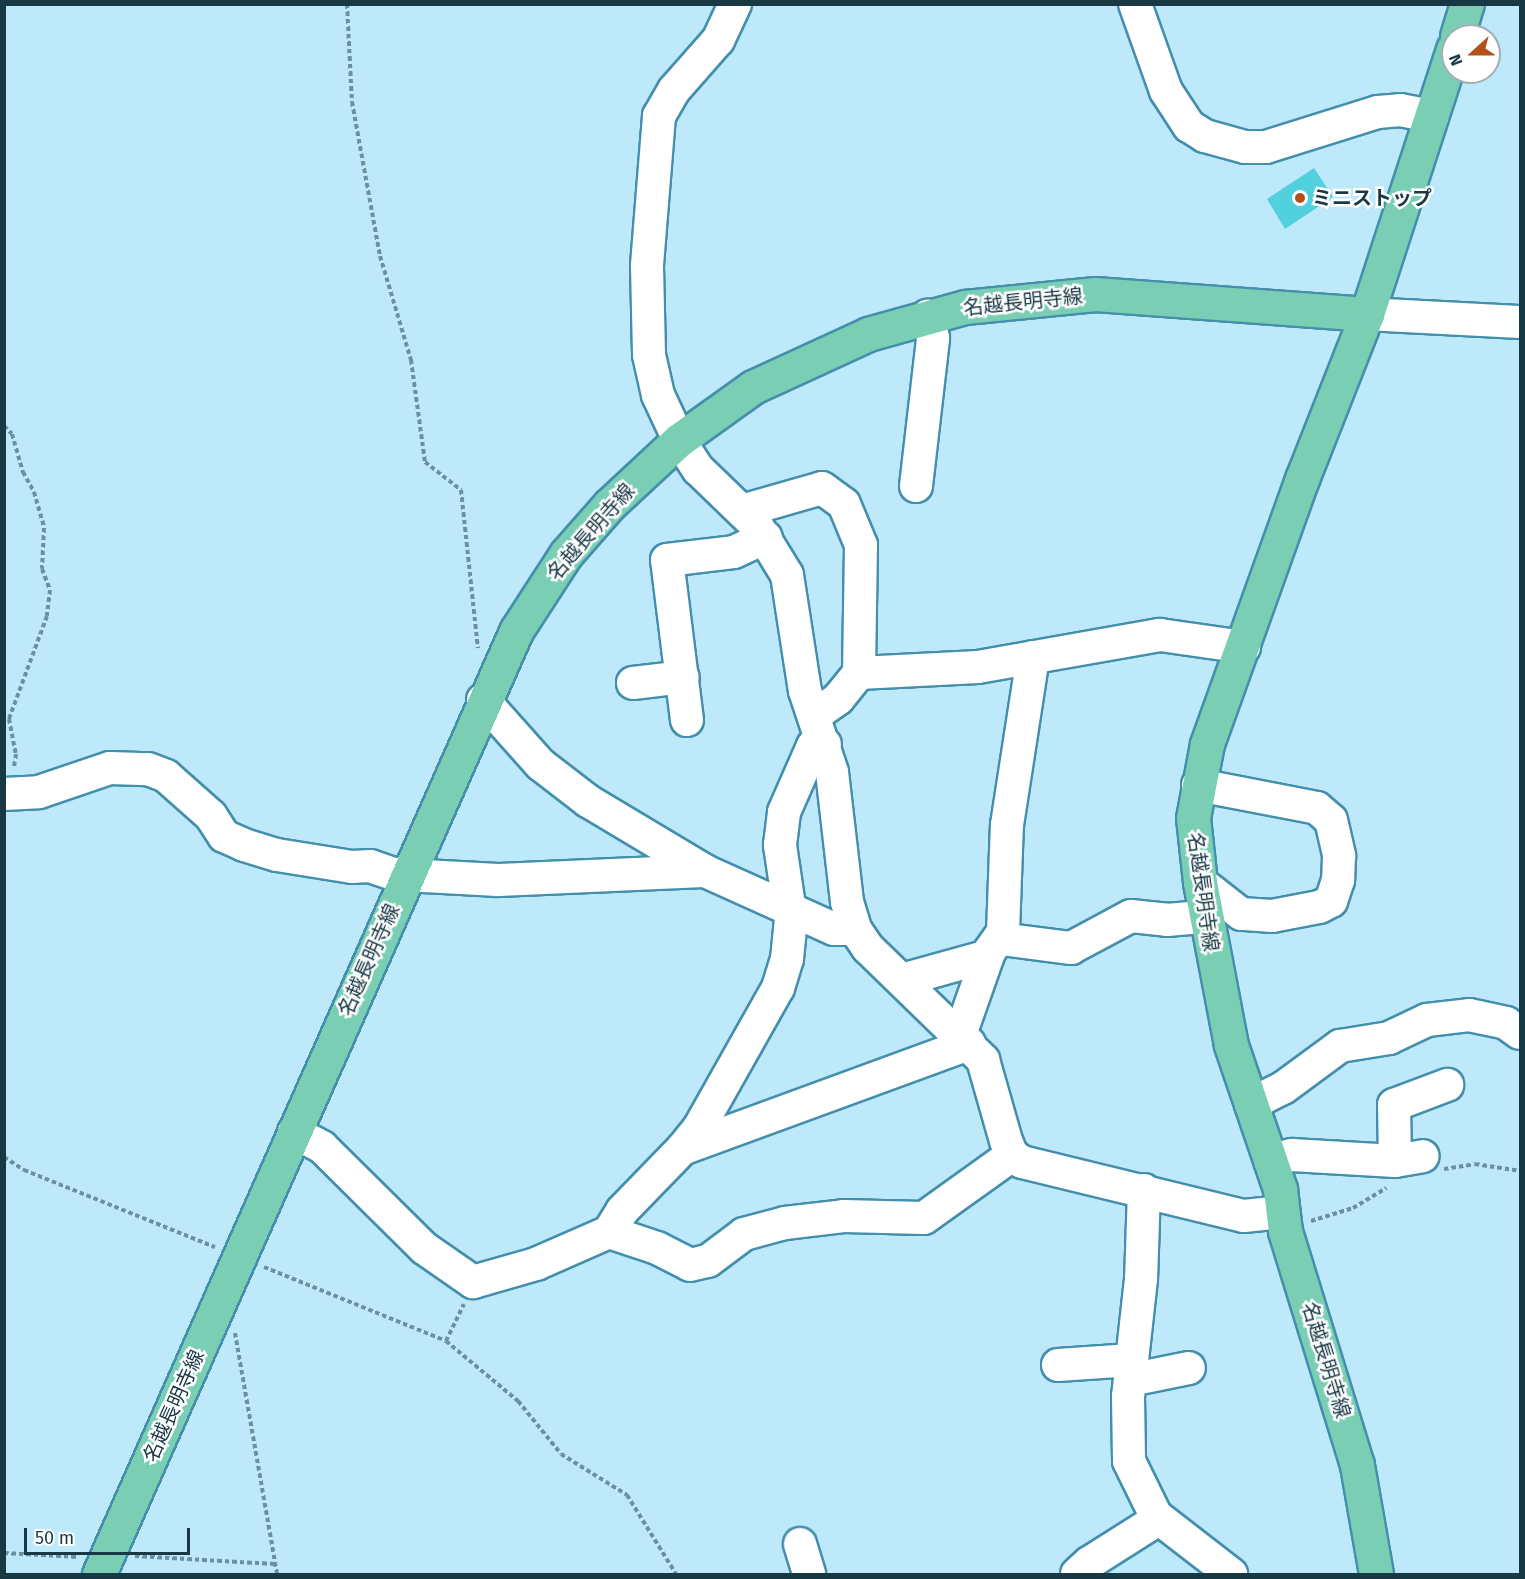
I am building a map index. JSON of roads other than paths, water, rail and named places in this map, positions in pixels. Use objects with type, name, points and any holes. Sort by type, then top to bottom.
[{"type":"main road","points":[[1461,24],[1467,4]]},
{"type":"main road","points":[[1367,314],[1442,84]]},
{"type":"main road","name":"名越長明寺線","points":[[105,1562],[483,700],[516,631],[566,554],[609,505],[679,440],[753,387],[786,370],[857,339],[928,316],[1004,301],[1095,294],[1367,314],[1302,479],[1208,744],[1193,818],[1200,882],[1231,1045],[1280,1189],[1283,1221],[1357,1465],[1376,1575]]},
{"type":"street","points":[[735,4],[718,39],[663,103],[656,134],[647,274],[649,355],[658,395],[679,440],[699,469],[765,537],[787,576],[805,691],[832,772],[847,902],[855,929],[868,948],[983,1060],[1012,1155],[1031,1165],[1144,1190],[1244,1216],[1283,1221]]},
{"type":"street","points":[[1135,4],[1166,91],[1177,110],[1189,126],[1214,139],[1245,147],[1266,147],[1378,112],[1400,110],[1432,116]]},
{"type":"street","points":[[1367,314],[1521,322]]},
{"type":"street","points":[[916,486],[933,338],[928,316]]},
{"type":"street","points":[[294,1132],[322,1147],[424,1248],[472,1282],[536,1264],[609,1232],[622,1211],[682,1149],[705,1119],[778,988],[787,959],[790,911],[780,845],[784,812],[819,730],[838,699],[859,673],[861,545],[844,504],[822,488],[742,511]]},
{"type":"street","points":[[687,720],[667,560],[734,552],[765,537]]},
{"type":"street","points":[[859,673],[978,667],[1160,635],[1244,647]]},
{"type":"street","points":[[965,1040],[995,947],[1007,825],[1033,657]]},
{"type":"street","points":[[633,683],[683,677]]},
{"type":"street","points":[[483,700],[559,781],[705,871],[834,929],[855,929]]},
{"type":"street","points":[[6,794],[39,792],[110,768],[148,769],[166,776],[211,816],[224,836],[277,855],[352,867],[370,866],[406,874],[443,878],[498,880],[705,871]]},
{"type":"street","points":[[1198,785],[1317,808],[1331,820],[1339,856],[1338,880],[1331,901],[1319,907],[1272,916],[1241,914],[1200,882]]},
{"type":"street","points":[[902,980],[995,947],[1071,948],[1131,916],[1167,920],[1206,917]]},
{"type":"street","points":[[1251,1104],[1282,1088],[1340,1046],[1389,1038],[1426,1020],[1469,1015],[1506,1023],[1521,1033]]},
{"type":"street","points":[[682,1149],[965,1040]]},
{"type":"street","points":[[1270,1160],[1292,1155],[1412,1168],[1394,1105],[1447,1085]]},
{"type":"street","points":[[609,1232],[657,1248],[690,1265],[708,1261],[744,1234],[785,1223],[844,1216],[924,1218],[1012,1155]]},
{"type":"street","points":[[1144,1190],[1141,1280],[1131,1370],[1129,1461],[1156,1516],[1231,1575]]},
{"type":"street","points":[[1058,1365],[1131,1370],[1189,1368]]},
{"type":"street","points":[[1077,1575],[1089,1563],[1149,1526],[1156,1516]]},
{"type":"street","points":[[800,1544],[809,1575]]},
{"type":"place","name":"ミニストップ","points":[[1300,198]]}]
